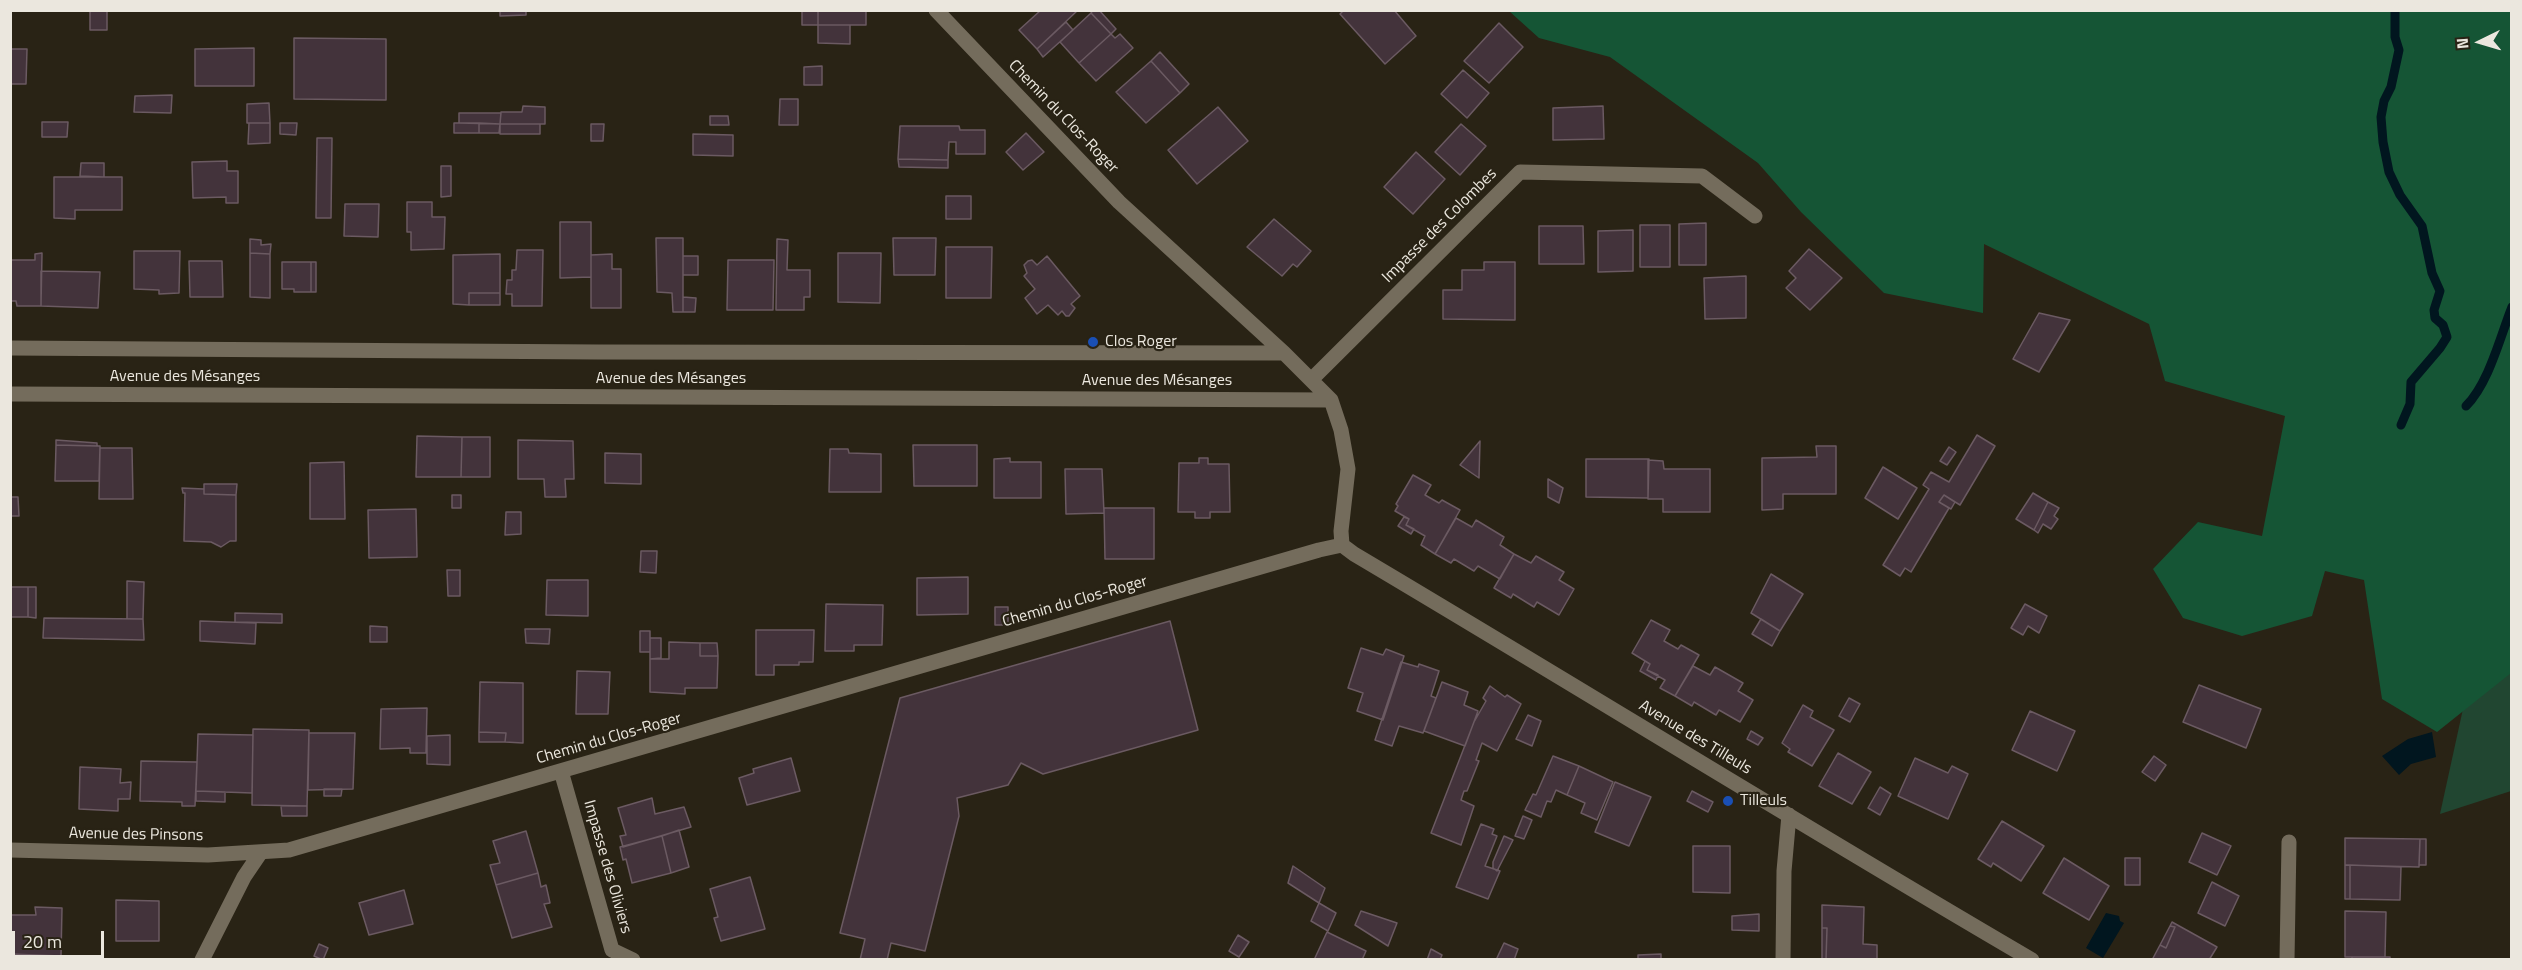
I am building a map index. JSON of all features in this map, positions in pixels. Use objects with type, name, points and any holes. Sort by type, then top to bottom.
[{"type":"street","name":"Chemin du Clos-Roger","points":[[261,852],[289,850],[1307,553],[1342,545],[1341,531],[1348,469],[1341,430],[1331,400],[1284,353],[1119,202],[936,10]]},
{"type":"street","name":"Impasse des Colombes","points":[[1311,380],[1520,172],[1702,176],[1755,216]]},
{"type":"street","name":"Avenue des Mésanges","points":[[10,348],[1284,353]]},
{"type":"street","name":"Avenue des Mésanges","points":[[10,394],[1331,400]]},
{"type":"street","name":"Avenue des Tilleuls","points":[[1342,545],[2032,960]]},
{"type":"street","name":"Impasse des Oliviers","points":[[561,771],[612,950],[633,960]]},
{"type":"street","points":[[1783,960],[1784,871],[1789,815]]},
{"type":"street","points":[[2287,960],[2289,842]]},
{"type":"street","name":"Avenue des Pinsons","points":[[10,850],[208,855],[261,852]]},
{"type":"street","points":[[202,960],[244,877],[261,852]]},
{"type":"green space","points":[[1509,11],[2511,11],[2511,673],[2437,732],[2382,699],[2364,580],[2325,571],[2312,616],[2242,636],[2183,618],[2153,569],[2198,522],[2262,536],[2285,416],[2165,381],[2149,324],[1984,244],[1983,313],[1884,293],[1801,212],[1758,163],[1610,57],[1539,38]]},
{"type":"green space","points":[[2511,489],[2511,791],[2440,814]]},
{"type":"water","points":[[2432,732],[2436,757],[2411,764],[2399,775],[2382,756],[2408,739]]},
{"type":"water","points":[[2106,913],[2119,916],[2120,921],[2124,923],[2103,958],[2086,948]]},
{"type":"building","points":[[90,10],[107,10],[107,30],[90,30]]},
{"type":"building","points":[[500,10],[526,10],[526,15],[500,16]]},
{"type":"building","points":[[802,10],[818,10],[818,25],[802,25]]},
{"type":"building","points":[[818,10],[866,10],[866,25],[818,25]]},
{"type":"building","points":[[1041,10],[1078,10],[1037,49],[1019,30]]},
{"type":"building","points":[[1093,10],[1099,10],[1116,29],[1111,34],[1091,13]]},
{"type":"building","points":[[1344,10],[1394,10],[1416,36],[1385,64],[1340,14]]},
{"type":"building","points":[[1091,13],[1111,34],[1079,63],[1060,42]]},
{"type":"building","points":[[1066,22],[1073,30],[1043,57],[1037,49]]},
{"type":"building","points":[[1499,23],[1523,47],[1489,83],[1464,61]]},
{"type":"building","points":[[818,25],[850,25],[850,44],[818,43]]},
{"type":"building","points":[[1111,34],[1115,38],[1120,34],[1133,48],[1096,81],[1079,63]]},
{"type":"building","points":[[294,38],[386,39],[386,100],[294,99]]},
{"type":"building","points":[[254,48],[254,86],[195,86],[195,49]]},
{"type":"building","points":[[10,49],[27,49],[26,84],[10,84]]},
{"type":"building","points":[[1160,52],[1189,84],[1180,93],[1151,61]]},
{"type":"building","points":[[1151,61],[1180,93],[1146,123],[1116,92]]},
{"type":"building","points":[[822,66],[822,85],[804,85],[804,67]]},
{"type":"building","points":[[1463,70],[1489,93],[1467,118],[1441,94]]},
{"type":"building","points":[[172,95],[171,113],[134,112],[135,96]]},
{"type":"building","points":[[780,99],[798,99],[798,125],[779,125]]},
{"type":"building","points":[[269,103],[270,123],[247,123],[247,104]]},
{"type":"building","points":[[523,106],[545,107],[545,124],[500,124],[501,112],[522,112]]},
{"type":"building","points":[[1603,106],[1604,139],[1553,140],[1553,108]]},
{"type":"building","points":[[1218,107],[1248,141],[1197,184],[1168,150]]},
{"type":"building","points":[[459,113],[501,113],[500,124],[459,123]]},
{"type":"building","points":[[710,116],[728,116],[729,125],[710,125]]},
{"type":"building","points":[[42,122],[68,122],[67,137],[42,137]]},
{"type":"building","points":[[249,123],[270,123],[270,143],[248,144]]},
{"type":"building","points":[[280,123],[297,123],[296,135],[280,134]]},
{"type":"building","points":[[454,123],[479,123],[479,133],[454,133]]},
{"type":"building","points":[[479,123],[500,124],[499,133],[479,133]]},
{"type":"building","points":[[500,124],[540,124],[540,134],[500,134]]},
{"type":"building","points":[[591,124],[604,124],[603,141],[591,141]]},
{"type":"building","points":[[1461,124],[1486,146],[1460,175],[1435,152]]},
{"type":"building","points":[[900,126],[959,126],[960,130],[985,130],[985,154],[956,154],[956,142],[949,142],[948,160],[898,159]]},
{"type":"building","points":[[1026,133],[1044,152],[1023,170],[1006,152]]},
{"type":"building","points":[[693,134],[733,135],[733,156],[693,155]]},
{"type":"building","points":[[317,138],[332,138],[331,218],[316,218]]},
{"type":"building","points":[[1416,152],[1445,179],[1413,214],[1384,187]]},
{"type":"building","points":[[898,159],[948,160],[948,168],[899,167]]},
{"type":"building","points":[[227,161],[227,171],[238,171],[238,203],[226,203],[226,197],[193,198],[192,162]]},
{"type":"building","points":[[81,163],[104,163],[104,177],[80,176]]},
{"type":"building","points":[[441,166],[451,166],[451,196],[441,197]]},
{"type":"building","points":[[54,177],[122,177],[122,210],[75,210],[75,219],[54,218]]},
{"type":"building","points":[[946,196],[971,196],[971,219],[946,219]]},
{"type":"building","points":[[407,202],[432,202],[432,217],[445,217],[444,249],[411,250],[411,232],[407,232]]},
{"type":"building","points":[[345,204],[379,204],[378,237],[344,236]]},
{"type":"building","points":[[1274,219],[1311,251],[1297,267],[1293,264],[1282,276],[1247,247]]},
{"type":"building","points":[[560,222],[591,222],[591,277],[560,278]]},
{"type":"building","points":[[1706,223],[1706,265],[1679,265],[1679,224]]},
{"type":"building","points":[[1640,225],[1670,225],[1670,267],[1640,267]]},
{"type":"building","points":[[1539,226],[1583,226],[1584,264],[1539,264]]},
{"type":"building","points":[[1633,230],[1633,271],[1598,272],[1598,231]]},
{"type":"building","points":[[656,238],[683,238],[683,312],[673,312],[672,293],[657,292]]},
{"type":"building","points":[[893,238],[936,238],[935,275],[894,275]]},
{"type":"building","points":[[250,239],[261,240],[261,245],[271,244],[270,254],[250,253]]},
{"type":"building","points":[[777,239],[788,240],[787,270],[810,270],[810,297],[804,297],[804,310],[776,310]]},
{"type":"building","points":[[946,247],[992,247],[991,298],[946,298]]},
{"type":"building","points":[[1809,249],[1842,278],[1810,310],[1786,288],[1796,278],[1789,271]]},
{"type":"building","points":[[517,250],[543,250],[542,306],[512,306],[512,294],[506,294],[507,280],[512,280],[512,270],[516,270]]},
{"type":"building","points":[[134,251],[180,251],[179,293],[159,294],[159,290],[134,289]]},
{"type":"building","points":[[42,253],[41,306],[17,306],[16,301],[10,301],[10,260],[35,260],[35,254]]},
{"type":"building","points":[[250,253],[270,254],[270,298],[250,297]]},
{"type":"building","points":[[838,253],[881,253],[880,303],[838,302]]},
{"type":"building","points":[[500,254],[500,293],[469,293],[469,305],[453,304],[453,255]]},
{"type":"building","points":[[612,254],[612,269],[621,269],[621,308],[591,308],[591,255]]},
{"type":"building","points":[[683,256],[698,256],[698,275],[683,275]]},
{"type":"building","points":[[1047,256],[1080,296],[1071,304],[1075,308],[1069,316],[1062,311],[1058,315],[1048,305],[1037,314],[1025,298],[1035,289],[1024,276],[1027,273],[1024,265],[1032,260],[1037,265]]},
{"type":"building","points":[[728,260],[774,260],[773,310],[727,310]]},
{"type":"building","points":[[189,261],[222,261],[223,297],[190,297]]},
{"type":"building","points":[[282,262],[311,262],[311,292],[282,289]]},
{"type":"building","points":[[311,262],[316,262],[316,292],[311,292]]},
{"type":"building","points":[[1484,262],[1515,262],[1515,320],[1443,319],[1443,290],[1462,290],[1462,270],[1484,270]]},
{"type":"building","points":[[41,271],[100,272],[98,308],[41,306]]},
{"type":"building","points":[[1746,276],[1746,318],[1705,319],[1704,278]]},
{"type":"building","points":[[469,293],[500,293],[500,305],[469,305]]},
{"type":"building","points":[[683,297],[696,298],[695,312],[683,312]]},
{"type":"building","points":[[2039,313],[2070,320],[2039,372],[2013,359]]},
{"type":"building","points":[[1977,435],[1995,446],[1960,505],[1944,495],[1939,502],[1949,508],[1911,572],[1905,568],[1900,576],[1883,565],[1929,489],[1923,485],[1931,472],[1949,482]]},
{"type":"building","points":[[417,436],[462,437],[461,477],[416,477]]},
{"type":"building","points":[[462,437],[490,437],[490,477],[461,477]]},
{"type":"building","points":[[56,440],[97,443],[97,446],[56,445]]},
{"type":"building","points":[[518,440],[573,441],[574,479],[565,479],[566,497],[545,497],[544,479],[518,479]]},
{"type":"building","points":[[1480,441],[1479,478],[1460,465]]},
{"type":"building","points":[[56,445],[100,446],[99,481],[55,481]]},
{"type":"building","points":[[913,445],[977,445],[977,486],[914,486]]},
{"type":"building","points":[[1816,446],[1836,446],[1836,494],[1783,494],[1783,509],[1762,510],[1762,458],[1817,457]]},
{"type":"building","points":[[1949,447],[1956,452],[1947,465],[1940,461]]},
{"type":"building","points":[[100,448],[132,448],[133,499],[99,499]]},
{"type":"building","points":[[830,449],[848,449],[849,453],[881,454],[881,492],[829,492]]},
{"type":"building","points":[[605,453],[641,454],[641,484],[605,483]]},
{"type":"building","points":[[1010,458],[1010,462],[1041,462],[1041,498],[994,498],[994,459]]},
{"type":"building","points":[[1199,458],[1208,458],[1208,464],[1229,464],[1230,512],[1210,512],[1210,518],[1195,518],[1195,512],[1178,512],[1179,463],[1199,463]]},
{"type":"building","points":[[1586,459],[1649,459],[1648,498],[1586,497]]},
{"type":"building","points":[[1648,460],[1663,461],[1664,469],[1710,469],[1710,512],[1663,512],[1663,499],[1648,499]]},
{"type":"building","points":[[344,462],[345,519],[310,519],[310,463]]},
{"type":"building","points":[[1883,467],[1917,488],[1898,519],[1865,498]]},
{"type":"building","points":[[1065,469],[1102,469],[1104,513],[1066,514]]},
{"type":"building","points":[[1413,475],[1431,485],[1425,495],[1439,503],[1442,500],[1460,510],[1435,554],[1421,545],[1425,536],[1406,525],[1409,519],[1395,511],[1398,506],[1396,504]]},
{"type":"building","points":[[1548,479],[1563,488],[1559,503],[1548,497]]},
{"type":"building","points":[[204,484],[237,484],[236,495],[204,494]]},
{"type":"building","points":[[182,488],[204,489],[204,494],[236,495],[236,541],[230,541],[221,547],[211,542],[184,541],[185,493]]},
{"type":"building","points":[[2033,493],[2048,502],[2034,530],[2016,519]]},
{"type":"building","points":[[452,495],[461,495],[461,508],[452,508]]},
{"type":"building","points":[[1944,495],[1955,502],[1951,509],[1939,502]]},
{"type":"building","points":[[10,497],[18,497],[19,516],[10,516]]},
{"type":"building","points":[[2048,502],[2059,508],[2054,516],[2058,519],[2051,529],[2043,524],[2038,533],[2034,530]]},
{"type":"building","points":[[1104,508],[1154,508],[1154,559],[1105,559]]},
{"type":"building","points":[[416,509],[417,557],[369,558],[368,510]]},
{"type":"building","points":[[506,512],[521,512],[521,534],[505,535]]},
{"type":"building","points":[[1404,517],[1409,519],[1406,525],[1414,529],[1411,534],[1398,526]]},
{"type":"building","points":[[1456,518],[1472,527],[1476,520],[1504,537],[1500,545],[1514,554],[1500,579],[1478,566],[1474,571],[1454,559],[1451,563],[1435,554]]},
{"type":"building","points":[[641,551],[657,551],[656,573],[640,572]]},
{"type":"building","points":[[1514,554],[1531,563],[1536,556],[1564,572],[1559,580],[1574,589],[1559,615],[1537,602],[1534,607],[1513,594],[1511,598],[1494,588]]},
{"type":"building","points":[[447,570],[460,570],[460,596],[448,596]]},
{"type":"building","points":[[1771,574],[1803,594],[1780,631],[1751,613]]},
{"type":"building","points":[[968,577],[968,614],[917,615],[917,578]]},
{"type":"building","points":[[547,580],[588,580],[588,616],[546,615]]},
{"type":"building","points":[[127,581],[144,582],[143,619],[127,619]]},
{"type":"building","points":[[10,587],[28,587],[28,617],[10,617]]},
{"type":"building","points":[[28,587],[36,587],[36,618],[28,617]]},
{"type":"building","points":[[826,604],[883,605],[882,645],[854,645],[854,651],[825,651]]},
{"type":"building","points":[[2025,604],[2047,616],[2039,633],[2028,626],[2023,635],[2011,628]]},
{"type":"building","points":[[995,607],[1008,607],[1008,625],[995,625]]},
{"type":"building","points":[[235,613],[282,614],[282,623],[235,622]]},
{"type":"building","points":[[44,618],[143,619],[144,640],[43,638]]},
{"type":"building","points":[[1761,619],[1780,631],[1772,646],[1752,634]]},
{"type":"building","points":[[1651,620],[1670,630],[1664,641],[1678,649],[1681,645],[1699,655],[1675,696],[1660,688],[1665,680],[1647,670],[1650,664],[1632,653]]},
{"type":"building","points":[[200,621],[256,623],[255,644],[200,641]]},
{"type":"building","points":[[1170,621],[1198,730],[1043,774],[1021,763],[1008,785],[957,798],[959,816],[925,951],[891,943],[887,960],[860,960],[865,939],[840,933],[900,698]]},
{"type":"building","points":[[370,626],[387,627],[387,642],[370,642]]},
{"type":"building","points":[[525,629],[550,629],[549,644],[526,643]]},
{"type":"building","points":[[756,630],[814,630],[813,662],[799,662],[799,665],[774,665],[774,675],[756,675]]},
{"type":"building","points":[[640,631],[650,631],[650,652],[640,652]]},
{"type":"building","points":[[650,638],[661,638],[661,658],[650,659]]},
{"type":"building","points":[[669,642],[700,643],[700,656],[718,656],[717,688],[685,688],[685,694],[650,692],[650,659],[669,659]]},
{"type":"building","points":[[700,643],[717,643],[718,656],[700,656]]},
{"type":"building","points":[[1361,648],[1383,655],[1386,649],[1404,656],[1383,720],[1357,711],[1363,693],[1348,688]]},
{"type":"building","points":[[1645,661],[1650,664],[1647,670],[1658,675],[1656,680],[1640,671]]},
{"type":"building","points":[[1401,662],[1418,667],[1419,664],[1439,671],[1431,696],[1436,698],[1423,733],[1399,726],[1392,746],[1375,740]]},
{"type":"building","points":[[1693,666],[1710,675],[1715,667],[1743,683],[1738,691],[1753,700],[1740,722],[1719,710],[1716,715],[1694,702],[1692,706],[1675,696]]},
{"type":"building","points":[[577,671],[610,672],[608,714],[576,714]]},
{"type":"building","points":[[480,682],[523,683],[523,743],[505,742],[506,733],[479,732]]},
{"type":"building","points":[[1442,682],[1468,692],[1464,705],[1478,711],[1465,746],[1424,731]]},
{"type":"building","points":[[2199,685],[2261,709],[2246,748],[2183,722]]},
{"type":"building","points":[[1490,686],[1505,697],[1507,695],[1521,704],[1497,751],[1482,743],[1476,760],[1479,761],[1461,800],[1474,806],[1461,845],[1431,833],[1474,722],[1486,701],[1483,698]]},
{"type":"building","points":[[1849,698],[1860,704],[1850,722],[1839,716]]},
{"type":"building","points":[[1803,705],[1813,711],[1810,717],[1834,730],[1812,766],[1788,752],[1790,749],[1782,743]]},
{"type":"building","points":[[427,708],[426,753],[410,753],[410,748],[380,749],[381,709]]},
{"type":"building","points":[[2030,711],[2075,731],[2057,771],[2012,750]]},
{"type":"building","points":[[1528,715],[1541,721],[1532,746],[1516,739]]},
{"type":"building","points":[[253,729],[309,730],[307,806],[252,805]]},
{"type":"building","points":[[1751,731],[1763,738],[1758,745],[1747,739]]},
{"type":"building","points":[[479,732],[506,733],[505,742],[479,742]]},
{"type":"building","points":[[309,733],[355,733],[353,789],[308,790]]},
{"type":"building","points":[[198,734],[253,735],[252,793],[196,791]]},
{"type":"building","points":[[450,735],[450,765],[427,764],[427,736]]},
{"type":"building","points":[[1838,753],[1871,772],[1852,804],[1819,786]]},
{"type":"building","points":[[1553,756],[1579,766],[1567,795],[1556,790],[1551,802],[1547,801],[1541,817],[1525,810],[1533,794],[1536,795]]},
{"type":"building","points":[[2154,756],[2166,765],[2155,781],[2142,772]]},
{"type":"building","points":[[791,758],[800,791],[747,805],[739,778],[754,773],[753,769]]},
{"type":"building","points":[[1915,758],[1948,773],[1952,766],[1968,774],[1948,819],[1898,796]]},
{"type":"building","points":[[141,761],[197,762],[195,806],[182,806],[182,802],[140,801]]},
{"type":"building","points":[[1579,766],[1613,782],[1597,820],[1581,813],[1585,803],[1567,795]]},
{"type":"building","points":[[80,767],[121,769],[120,783],[131,782],[130,799],[118,799],[118,811],[79,809]]},
{"type":"building","points":[[1615,782],[1651,797],[1629,846],[1595,832]]},
{"type":"building","points":[[1880,787],[1891,794],[1880,815],[1868,808]]},
{"type":"building","points":[[324,789],[342,789],[341,796],[324,796]]},
{"type":"building","points":[[196,791],[225,792],[225,802],[196,801]]},
{"type":"building","points":[[1692,791],[1713,802],[1708,812],[1687,801]]},
{"type":"building","points":[[652,798],[655,814],[684,807],[691,827],[623,847],[620,836],[626,835],[618,808]]},
{"type":"building","points":[[281,806],[307,806],[307,816],[282,816]]},
{"type":"building","points":[[1523,816],[1532,820],[1524,839],[1515,836]]},
{"type":"building","points":[[2002,821],[2044,846],[2021,881],[1993,863],[1991,867],[1978,859]]},
{"type":"building","points":[[1481,824],[1494,829],[1492,834],[1497,836],[1485,866],[1500,871],[1488,899],[1456,887]]},
{"type":"building","points":[[679,830],[689,867],[671,873],[662,836]]},
{"type":"building","points":[[526,831],[538,873],[496,885],[490,865],[500,863],[493,841]]},
{"type":"building","points":[[2202,833],[2231,846],[2217,875],[2189,862]]},
{"type":"building","points":[[662,836],[671,873],[632,883],[626,859],[623,860],[620,847]]},
{"type":"building","points":[[1504,836],[1513,840],[1497,871],[1493,868],[1493,862]]},
{"type":"building","points":[[2345,838],[2420,839],[2419,867],[2345,865]]},
{"type":"building","points":[[2420,839],[2426,839],[2426,865],[2419,865]]},
{"type":"building","points":[[1693,846],[1730,846],[1730,893],[1693,892]]},
{"type":"building","points":[[2064,858],[2109,886],[2089,920],[2043,893]]},
{"type":"building","points":[[2125,858],[2140,858],[2140,885],[2125,885]]},
{"type":"building","points":[[2345,865],[2350,865],[2350,899],[2345,899]]},
{"type":"building","points":[[2350,865],[2401,867],[2400,900],[2350,899]]},
{"type":"building","points":[[1293,866],[1325,888],[1319,903],[1288,883]]},
{"type":"building","points":[[538,873],[541,887],[546,885],[550,903],[544,904],[552,927],[512,938],[496,885]]},
{"type":"building","points":[[750,877],[765,929],[721,941],[714,918],[718,917],[710,889]]},
{"type":"building","points":[[2212,882],[2239,896],[2225,926],[2198,913]]},
{"type":"building","points":[[404,890],[413,924],[369,935],[359,903]]},
{"type":"building","points":[[116,900],[159,901],[159,941],[116,941]]},
{"type":"building","points":[[1319,903],[1336,913],[1328,931],[1311,921]]},
{"type":"building","points":[[1822,905],[1864,907],[1863,944],[1877,945],[1877,960],[1826,960],[1827,928],[1822,928]]},
{"type":"building","points":[[35,907],[62,908],[61,956],[10,954],[10,915],[36,915]]},
{"type":"building","points":[[1361,911],[1397,923],[1388,946],[1355,925]]},
{"type":"building","points":[[2345,911],[2386,912],[2385,957],[2345,957]]},
{"type":"building","points":[[1759,914],[1759,931],[1732,930],[1732,916]]},
{"type":"building","points":[[2172,922],[2217,947],[2209,960],[2152,960],[2160,945],[2166,948],[2175,927],[2170,926]]},
{"type":"building","points":[[2170,926],[2175,927],[2166,948],[2160,945]]},
{"type":"building","points":[[1822,928],[1827,928],[1826,960],[1822,959]]},
{"type":"building","points":[[1327,932],[1366,951],[1362,960],[1314,960]]},
{"type":"building","points":[[1238,935],[1249,942],[1239,957],[1229,951]]},
{"type":"building","points":[[1504,943],[1518,949],[1514,960],[1496,960]]},
{"type":"building","points":[[319,944],[328,948],[323,960],[314,956]]},
{"type":"building","points":[[1431,949],[1442,955],[1440,960],[1427,960]]},
{"type":"building","points":[[1661,954],[1661,960],[1638,960],[1638,955]]},
{"type":"building","points":[[2352,957],[2390,957],[2390,960],[2352,960]]},
{"type":"waterway","points":[[2395,10],[2395,37],[2399,50],[2391,87],[2384,101],[2381,117],[2383,142],[2389,172],[2400,195],[2422,226],[2432,273],[2440,291],[2434,310],[2435,318],[2443,325],[2447,337],[2411,382],[2410,404],[2401,425]]},
{"type":"waterway","points":[[2466,406],[2481,385],[2512,307]]},
{"type":"place","name":"Clos Roger","points":[[1093,342]]},
{"type":"place","name":"Tilleuls","points":[[1728,801]]}]
